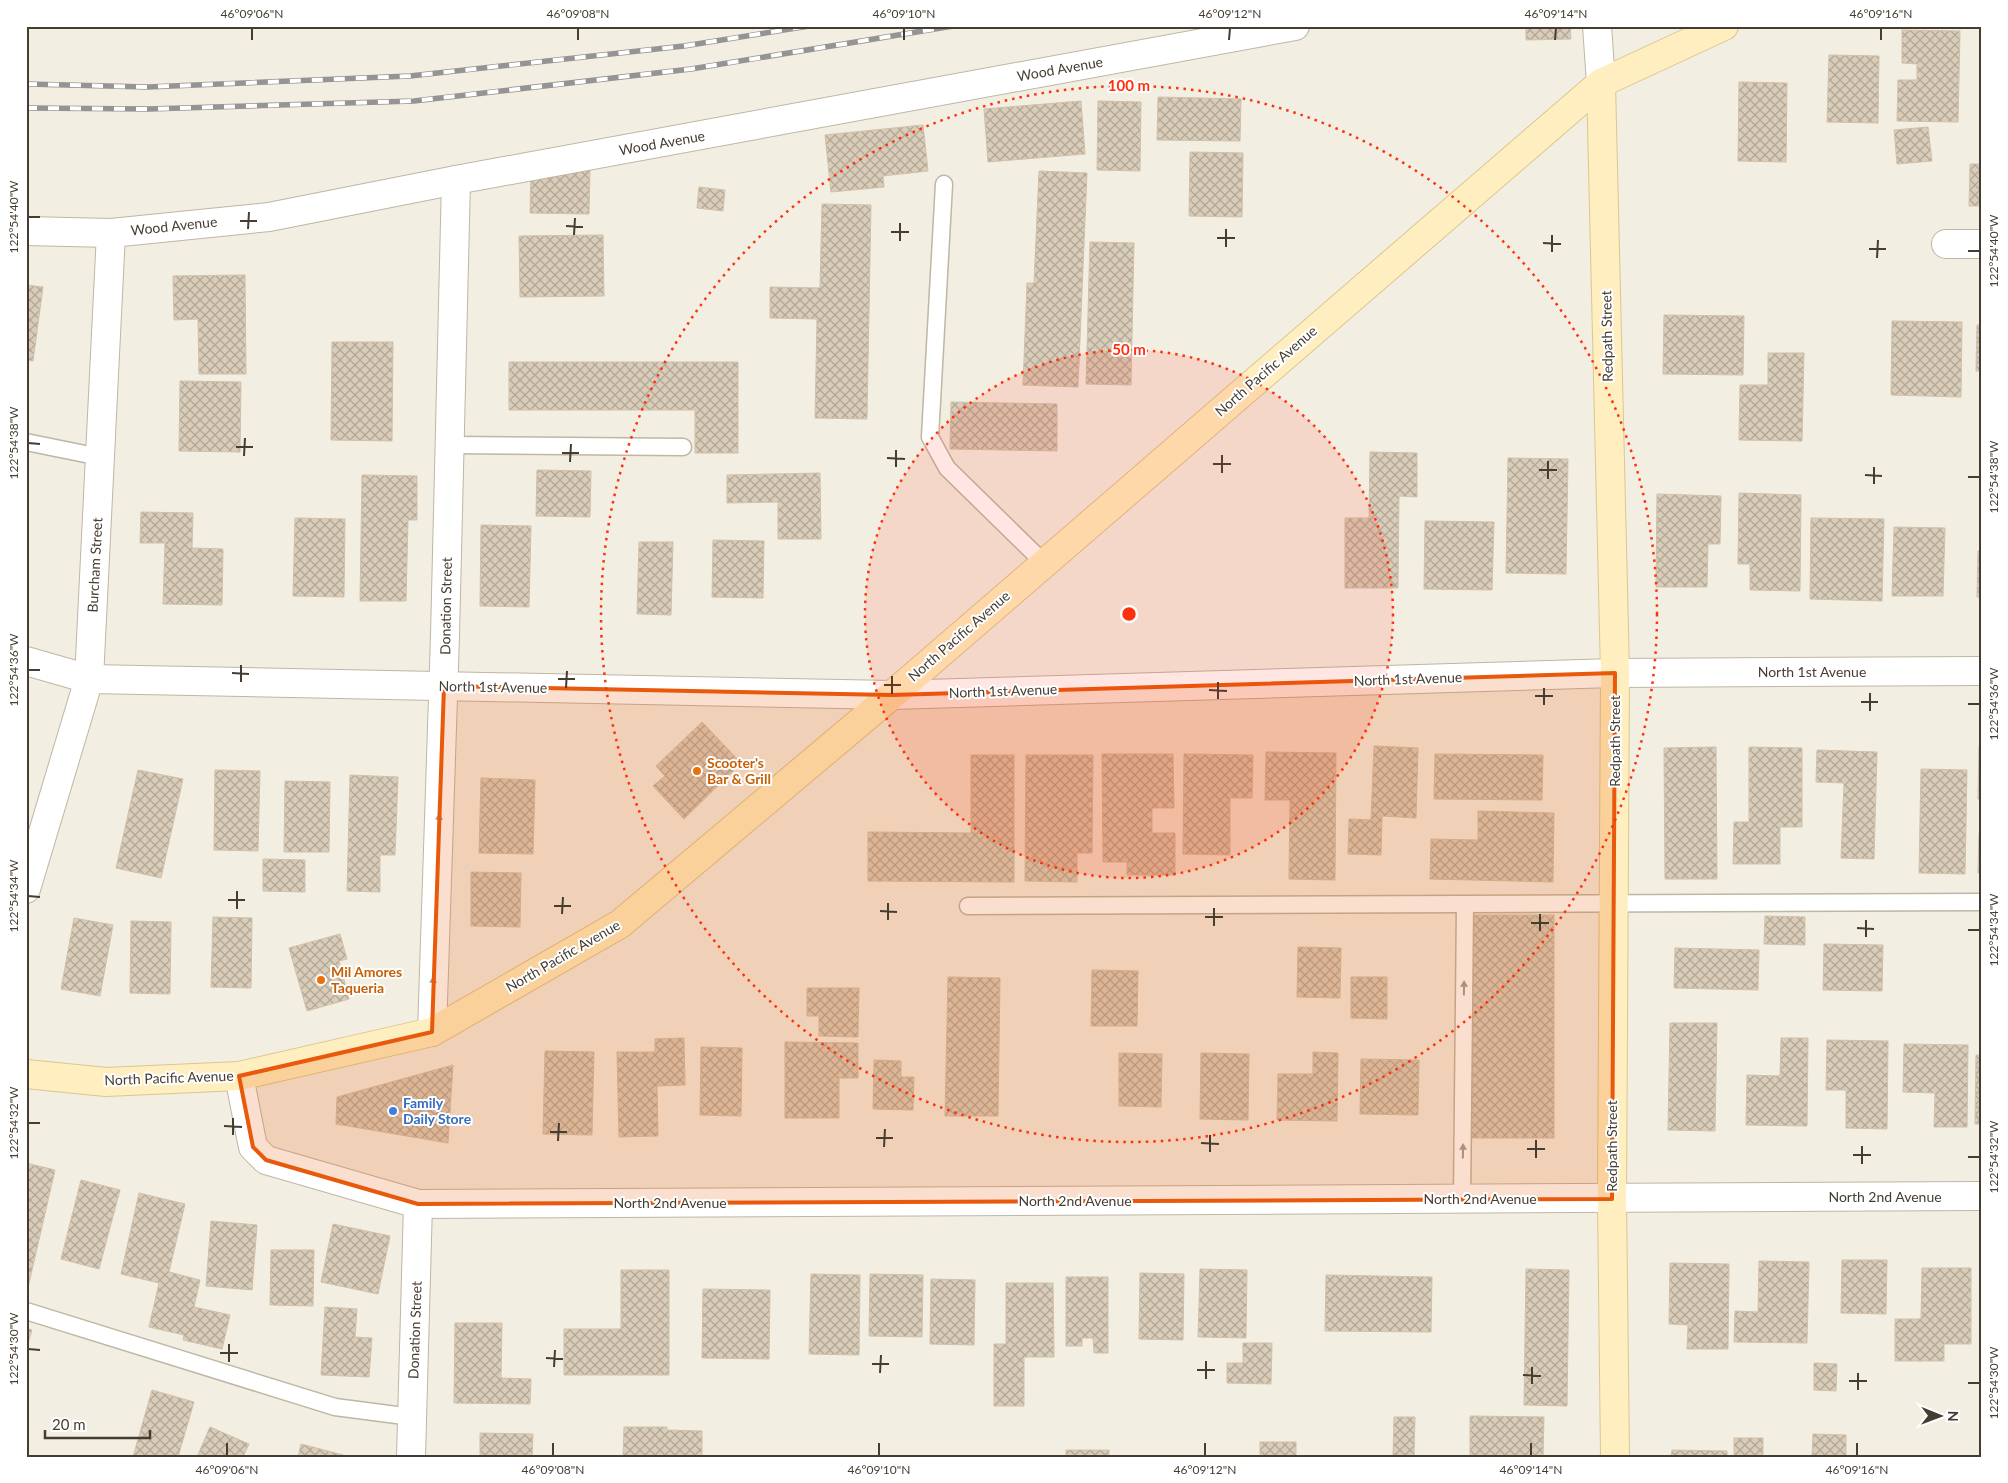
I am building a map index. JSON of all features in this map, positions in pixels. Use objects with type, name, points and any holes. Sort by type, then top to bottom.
[{"type":"street","name":"Wood Avenue","points":[[26,231],[111,233],[269,217],[456,180],[1295,26]]},
{"type":"street","name":"Redpath Street","points":[[1597,26],[1601,82],[1615,673],[1612,1198],[1615,1457]]},
{"type":"street","name":"North Pacific Avenue","points":[[26,1074],[106,1082],[239,1076],[432,1032],[620,924],[892,695],[1601,82],[1724,26]]},
{"type":"street","name":"Donation Street","points":[[432,1032],[444,686],[456,180]]},
{"type":"street","name":"Burcham Street","points":[[28,880],[89,680],[111,233]]},
{"type":"street","points":[[1946,244],[1982,244]]},
{"type":"street","name":"North 1st Avenue","points":[[26,661],[89,680],[892,695],[1615,673],[1982,671]]},
{"type":"street","name":"North 2nd Avenue","points":[[239,1076],[253,1147],[266,1160],[418,1204],[1982,1196]]},
{"type":"street","name":"Donation Street","points":[[411,1457],[418,1204]]},
{"type":"lane","points":[[944,184],[930,437],[947,468],[1044,563]]},
{"type":"lane","points":[[26,442],[100,457]]},
{"type":"lane","points":[[450,445],[683,447]]},
{"type":"lane","points":[[968,906],[1982,902]]},
{"type":"lane","points":[[1462,1200],[1465,905]]},
{"type":"lane","points":[[26,1311],[335,1407],[412,1417]]},
{"type":"highlighted area","points":[[1615,673],[1612,1199],[418,1204],[266,1160],[253,1147],[239,1076],[432,1032],[444,686],[892,695]]},
{"type":"building","points":[[1526,26],[1570,26],[1571,39],[1526,40]]},
{"type":"building","points":[[1981,26],[1982,67],[1980,67]]},
{"type":"building","points":[[1902,30],[1960,31],[1958,122],[1897,121],[1898,80],[1917,80],[1917,64],[1902,63]]},
{"type":"building","points":[[1829,55],[1879,56],[1878,123],[1827,122]]},
{"type":"building","points":[[1739,82],[1787,83],[1786,162],[1738,161]]},
{"type":"building","points":[[1158,97],[1241,99],[1240,141],[1157,140]]},
{"type":"building","points":[[1081,101],[1085,154],[988,162],[984,109]]},
{"type":"building","points":[[1098,101],[1141,102],[1140,171],[1097,170]]},
{"type":"building","points":[[923,125],[928,171],[883,176],[884,187],[831,192],[825,135]]},
{"type":"building","points":[[1928,127],[1932,161],[1897,164],[1894,130]]},
{"type":"building","points":[[1190,152],[1243,153],[1242,217],[1189,216]]},
{"type":"building","points":[[1970,164],[1982,164],[1982,206],[1969,206]]},
{"type":"building","points":[[531,169],[590,170],[589,214],[530,213]]},
{"type":"building","points":[[1039,171],[1087,173],[1078,387],[1023,385],[1027,283],[1034,283]]},
{"type":"building","points":[[699,187],[725,190],[723,211],[697,208]]},
{"type":"building","points":[[822,204],[871,205],[867,419],[815,418],[817,319],[770,318],[770,287],[820,288]]},
{"type":"building","points":[[603,235],[604,296],[520,297],[519,236]]},
{"type":"building","points":[[1090,242],[1134,243],[1131,385],[1086,384]]},
{"type":"building","points":[[245,275],[246,374],[199,374],[198,319],[174,320],[173,276]]},
{"type":"building","points":[[26,285],[43,287],[33,361],[26,360]]},
{"type":"building","points":[[1664,315],[1744,316],[1743,375],[1663,374]]},
{"type":"building","points":[[1892,321],[1962,322],[1961,397],[1891,395]]},
{"type":"building","points":[[1977,325],[1982,325],[1982,371],[1976,371]]},
{"type":"building","points":[[332,342],[393,342],[392,441],[331,440]]},
{"type":"building","points":[[1768,353],[1804,353],[1802,441],[1739,440],[1740,385],[1768,385]]},
{"type":"building","points":[[509,362],[738,362],[738,453],[695,453],[695,410],[509,410]]},
{"type":"building","points":[[180,381],[241,382],[240,452],[179,451]]},
{"type":"building","points":[[951,402],[1057,404],[1057,451],[950,449]]},
{"type":"building","points":[[1370,452],[1417,453],[1417,497],[1399,496],[1398,588],[1345,588],[1345,518],[1369,518]]},
{"type":"building","points":[[1508,458],[1568,459],[1566,574],[1506,573]]},
{"type":"building","points":[[537,470],[591,471],[590,517],[536,516]]},
{"type":"building","points":[[820,473],[821,539],[778,539],[778,502],[727,503],[727,475]]},
{"type":"building","points":[[362,475],[417,476],[417,520],[408,520],[406,601],[360,601]]},
{"type":"building","points":[[1739,493],[1801,495],[1800,591],[1750,590],[1750,564],[1738,564]]},
{"type":"building","points":[[1657,494],[1721,496],[1720,544],[1708,544],[1707,587],[1656,587]]},
{"type":"building","points":[[141,512],[193,513],[192,548],[223,549],[222,605],[163,604],[165,543],[140,543]]},
{"type":"building","points":[[295,518],[345,519],[344,597],[293,596]]},
{"type":"building","points":[[1811,518],[1884,519],[1882,601],[1810,599]]},
{"type":"building","points":[[1425,521],[1494,522],[1492,590],[1424,589]]},
{"type":"building","points":[[481,525],[531,526],[529,607],[480,606]]},
{"type":"building","points":[[1894,527],[1945,528],[1943,596],[1892,596]]},
{"type":"building","points":[[713,540],[764,541],[763,598],[712,597]]},
{"type":"building","points":[[639,542],[673,542],[671,615],[637,614]]},
{"type":"building","points":[[1978,551],[1982,551],[1982,597],[1977,597]]},
{"type":"building","name":"Scooter's Bar & Grill","points":[[702,722],[741,763],[684,819],[653,786],[665,776],[656,766]]},
{"type":"building","points":[[1374,746],[1418,748],[1416,818],[1382,816],[1381,855],[1348,854],[1349,819],[1371,820]]},
{"type":"building","points":[[1979,746],[1982,746],[1982,799],[1978,799]]},
{"type":"building","points":[[1716,747],[1717,879],[1665,879],[1664,748]]},
{"type":"building","points":[[1749,747],[1802,748],[1802,827],[1780,827],[1780,864],[1733,864],[1734,822],[1749,822]]},
{"type":"building","points":[[1817,750],[1877,752],[1874,859],[1841,858],[1844,783],[1816,782]]},
{"type":"building","points":[[1266,752],[1336,753],[1335,880],[1289,879],[1290,800],[1265,800]]},
{"type":"building","points":[[1102,754],[1173,754],[1174,808],[1152,808],[1152,833],[1175,833],[1175,875],[1127,875],[1127,862],[1103,862]]},
{"type":"building","points":[[1184,754],[1253,755],[1252,798],[1230,798],[1230,855],[1183,854]]},
{"type":"building","points":[[1435,754],[1543,755],[1542,800],[1434,799]]},
{"type":"building","points":[[971,755],[1014,755],[1014,882],[868,881],[868,832],[971,833]]},
{"type":"building","points":[[1026,755],[1093,755],[1092,853],[1077,853],[1077,882],[1025,881]]},
{"type":"building","points":[[1921,769],[1967,770],[1965,874],[1919,873]]},
{"type":"building","points":[[138,770],[183,779],[161,878],[116,868]]},
{"type":"building","points":[[215,770],[260,771],[258,851],[214,850]]},
{"type":"building","points":[[350,775],[398,777],[395,855],[380,855],[380,892],[347,891]]},
{"type":"building","points":[[481,778],[535,780],[533,854],[479,853]]},
{"type":"building","points":[[285,781],[330,782],[329,852],[284,852]]},
{"type":"building","points":[[1478,811],[1554,813],[1553,882],[1430,879],[1431,839],[1478,840]]},
{"type":"building","points":[[1979,833],[1982,833],[1982,873],[1978,873]]},
{"type":"building","points":[[263,859],[305,860],[305,892],[263,891]]},
{"type":"building","points":[[471,872],[521,873],[520,927],[471,926]]},
{"type":"building","points":[[1470,915],[1554,915],[1554,1138],[1470,1138]]},
{"type":"building","points":[[1765,916],[1805,917],[1805,945],[1764,944]]},
{"type":"building","points":[[213,917],[252,918],[251,988],[211,987]]},
{"type":"building","points":[[74,918],[113,925],[100,996],[61,989]]},
{"type":"building","points":[[131,921],[171,922],[170,994],[130,993]]},
{"type":"building","name":"Mil Amores Taqueria","points":[[340,934],[347,959],[339,961],[349,999],[307,1011],[289,948]]},
{"type":"building","points":[[1824,944],[1883,945],[1882,991],[1823,990]]},
{"type":"building","points":[[1298,947],[1341,948],[1340,998],[1297,997]]},
{"type":"building","points":[[1675,948],[1759,950],[1758,990],[1674,988]]},
{"type":"building","points":[[1092,970],[1138,971],[1137,1026],[1091,1026]]},
{"type":"building","points":[[948,977],[1000,978],[998,1116],[945,1116]]},
{"type":"building","points":[[1351,977],[1387,977],[1387,1019],[1351,1018]]},
{"type":"building","points":[[807,988],[859,988],[858,1037],[819,1036],[819,1016],[807,1016]]},
{"type":"building","points":[[1670,1023],[1717,1023],[1715,1131],[1668,1130]]},
{"type":"building","points":[[684,1038],[685,1085],[657,1086],[658,1136],[619,1137],[617,1052],[655,1052],[655,1039]]},
{"type":"building","points":[[1781,1038],[1808,1038],[1807,1126],[1746,1125],[1747,1075],[1780,1076]]},
{"type":"building","points":[[1827,1040],[1888,1041],[1887,1129],[1846,1128],[1846,1090],[1826,1090]]},
{"type":"building","points":[[785,1042],[858,1043],[858,1078],[839,1078],[839,1118],[785,1118]]},
{"type":"building","points":[[1904,1044],[1968,1045],[1967,1127],[1934,1127],[1935,1093],[1903,1092]]},
{"type":"building","points":[[701,1047],[742,1048],[741,1116],[700,1115]]},
{"type":"building","points":[[545,1051],[594,1052],[592,1135],[543,1134]]},
{"type":"building","points":[[1313,1052],[1338,1053],[1337,1121],[1277,1120],[1278,1074],[1313,1074]]},
{"type":"building","points":[[1119,1053],[1162,1054],[1161,1107],[1119,1106]]},
{"type":"building","points":[[1201,1053],[1249,1054],[1248,1120],[1200,1119]]},
{"type":"building","points":[[1976,1055],[1982,1055],[1982,1124],[1975,1124]]},
{"type":"building","points":[[1361,1059],[1419,1060],[1418,1115],[1360,1114]]},
{"type":"building","points":[[874,1060],[901,1061],[901,1077],[914,1077],[913,1110],[873,1109]]},
{"type":"building","name":"Family Daily Store","points":[[453,1065],[448,1143],[336,1124],[337,1097]]},
{"type":"building","points":[[26,1163],[55,1170],[27,1292],[26,1291]]},
{"type":"building","points":[[81,1180],[120,1190],[99,1269],[61,1259]]},
{"type":"building","points":[[139,1193],[185,1204],[169,1272],[200,1280],[194,1307],[230,1315],[222,1349],[183,1340],[184,1335],[149,1327],[159,1283],[121,1274]]},
{"type":"building","points":[[211,1221],[257,1225],[252,1290],[206,1286]]},
{"type":"building","points":[[333,1224],[390,1236],[378,1294],[321,1282]]},
{"type":"building","points":[[271,1250],[314,1250],[313,1306],[270,1305]]},
{"type":"building","points":[[1842,1260],[1887,1260],[1886,1314],[1841,1313]]},
{"type":"building","points":[[1759,1261],[1809,1262],[1807,1343],[1734,1342],[1735,1311],[1758,1312]]},
{"type":"building","points":[[1670,1263],[1729,1264],[1728,1349],[1687,1349],[1688,1325],[1669,1324]]},
{"type":"building","points":[[1922,1268],[1971,1268],[1971,1344],[1944,1344],[1944,1361],[1895,1361],[1895,1319],[1921,1319]]},
{"type":"building","points":[[1200,1269],[1247,1270],[1246,1338],[1198,1337]]},
{"type":"building","points":[[1526,1269],[1569,1270],[1567,1406],[1524,1405]]},
{"type":"building","points":[[621,1270],[669,1270],[669,1375],[564,1375],[564,1329],[621,1329]]},
{"type":"building","points":[[1140,1273],[1184,1274],[1183,1340],[1139,1339]]},
{"type":"building","points":[[811,1274],[860,1275],[859,1355],[809,1354]]},
{"type":"building","points":[[870,1274],[923,1275],[922,1337],[869,1336]]},
{"type":"building","points":[[1326,1275],[1432,1277],[1431,1332],[1325,1331]]},
{"type":"building","points":[[1066,1277],[1108,1277],[1108,1353],[1094,1353],[1093,1338],[1082,1338],[1082,1346],[1066,1346]]},
{"type":"building","points":[[931,1279],[975,1280],[974,1345],[930,1344]]},
{"type":"building","points":[[1006,1283],[1053,1283],[1054,1357],[1024,1357],[1024,1406],[994,1406],[994,1344],[1006,1344]]},
{"type":"building","points":[[703,1289],[770,1290],[769,1359],[702,1358]]},
{"type":"building","points":[[325,1307],[357,1309],[355,1337],[372,1338],[369,1377],[321,1375]]},
{"type":"building","points":[[455,1323],[502,1323],[501,1378],[531,1379],[530,1404],[454,1403]]},
{"type":"building","points":[[26,1328],[32,1330],[26,1350]]},
{"type":"building","points":[[1243,1343],[1272,1343],[1271,1384],[1227,1383],[1227,1363],[1243,1363]]},
{"type":"building","points":[[1814,1363],[1837,1364],[1836,1391],[1814,1390]]},
{"type":"building","points":[[152,1390],[194,1402],[178,1457],[133,1457]]},
{"type":"building","points":[[1470,1416],[1544,1417],[1543,1457],[1470,1457]]},
{"type":"building","points":[[1394,1417],[1415,1417],[1414,1457],[1393,1457]]},
{"type":"building","points":[[210,1427],[249,1444],[243,1457],[197,1457]]},
{"type":"building","points":[[624,1427],[667,1427],[667,1430],[702,1431],[702,1457],[623,1457]]},
{"type":"building","points":[[480,1433],[533,1434],[532,1457],[480,1457]]},
{"type":"building","points":[[1813,1434],[1846,1435],[1846,1457],[1812,1457]]},
{"type":"building","points":[[1734,1438],[1763,1438],[1763,1457],[1734,1457]]},
{"type":"building","points":[[1260,1442],[1296,1442],[1296,1457],[1260,1457]]},
{"type":"building","points":[[301,1444],[351,1457],[298,1457]]},
{"type":"building","points":[[1066,1450],[1109,1450],[1109,1457],[1066,1457]]},
{"type":"building","points":[[1672,1450],[1727,1451],[1727,1457],[1671,1457]]},
{"type":"railway","points":[[26,84],[148,87],[410,76],[684,46],[809,26]]},
{"type":"railway","points":[[26,108],[149,109],[414,101],[691,69],[953,26]]},
{"type":"place","name":"Scooter's Bar & Grill","points":[[697,771]]},
{"type":"place","name":"Mil Amores Taqueria","points":[[321,980]]},
{"type":"place","name":"Family Daily Store","points":[[393,1111]]}]
